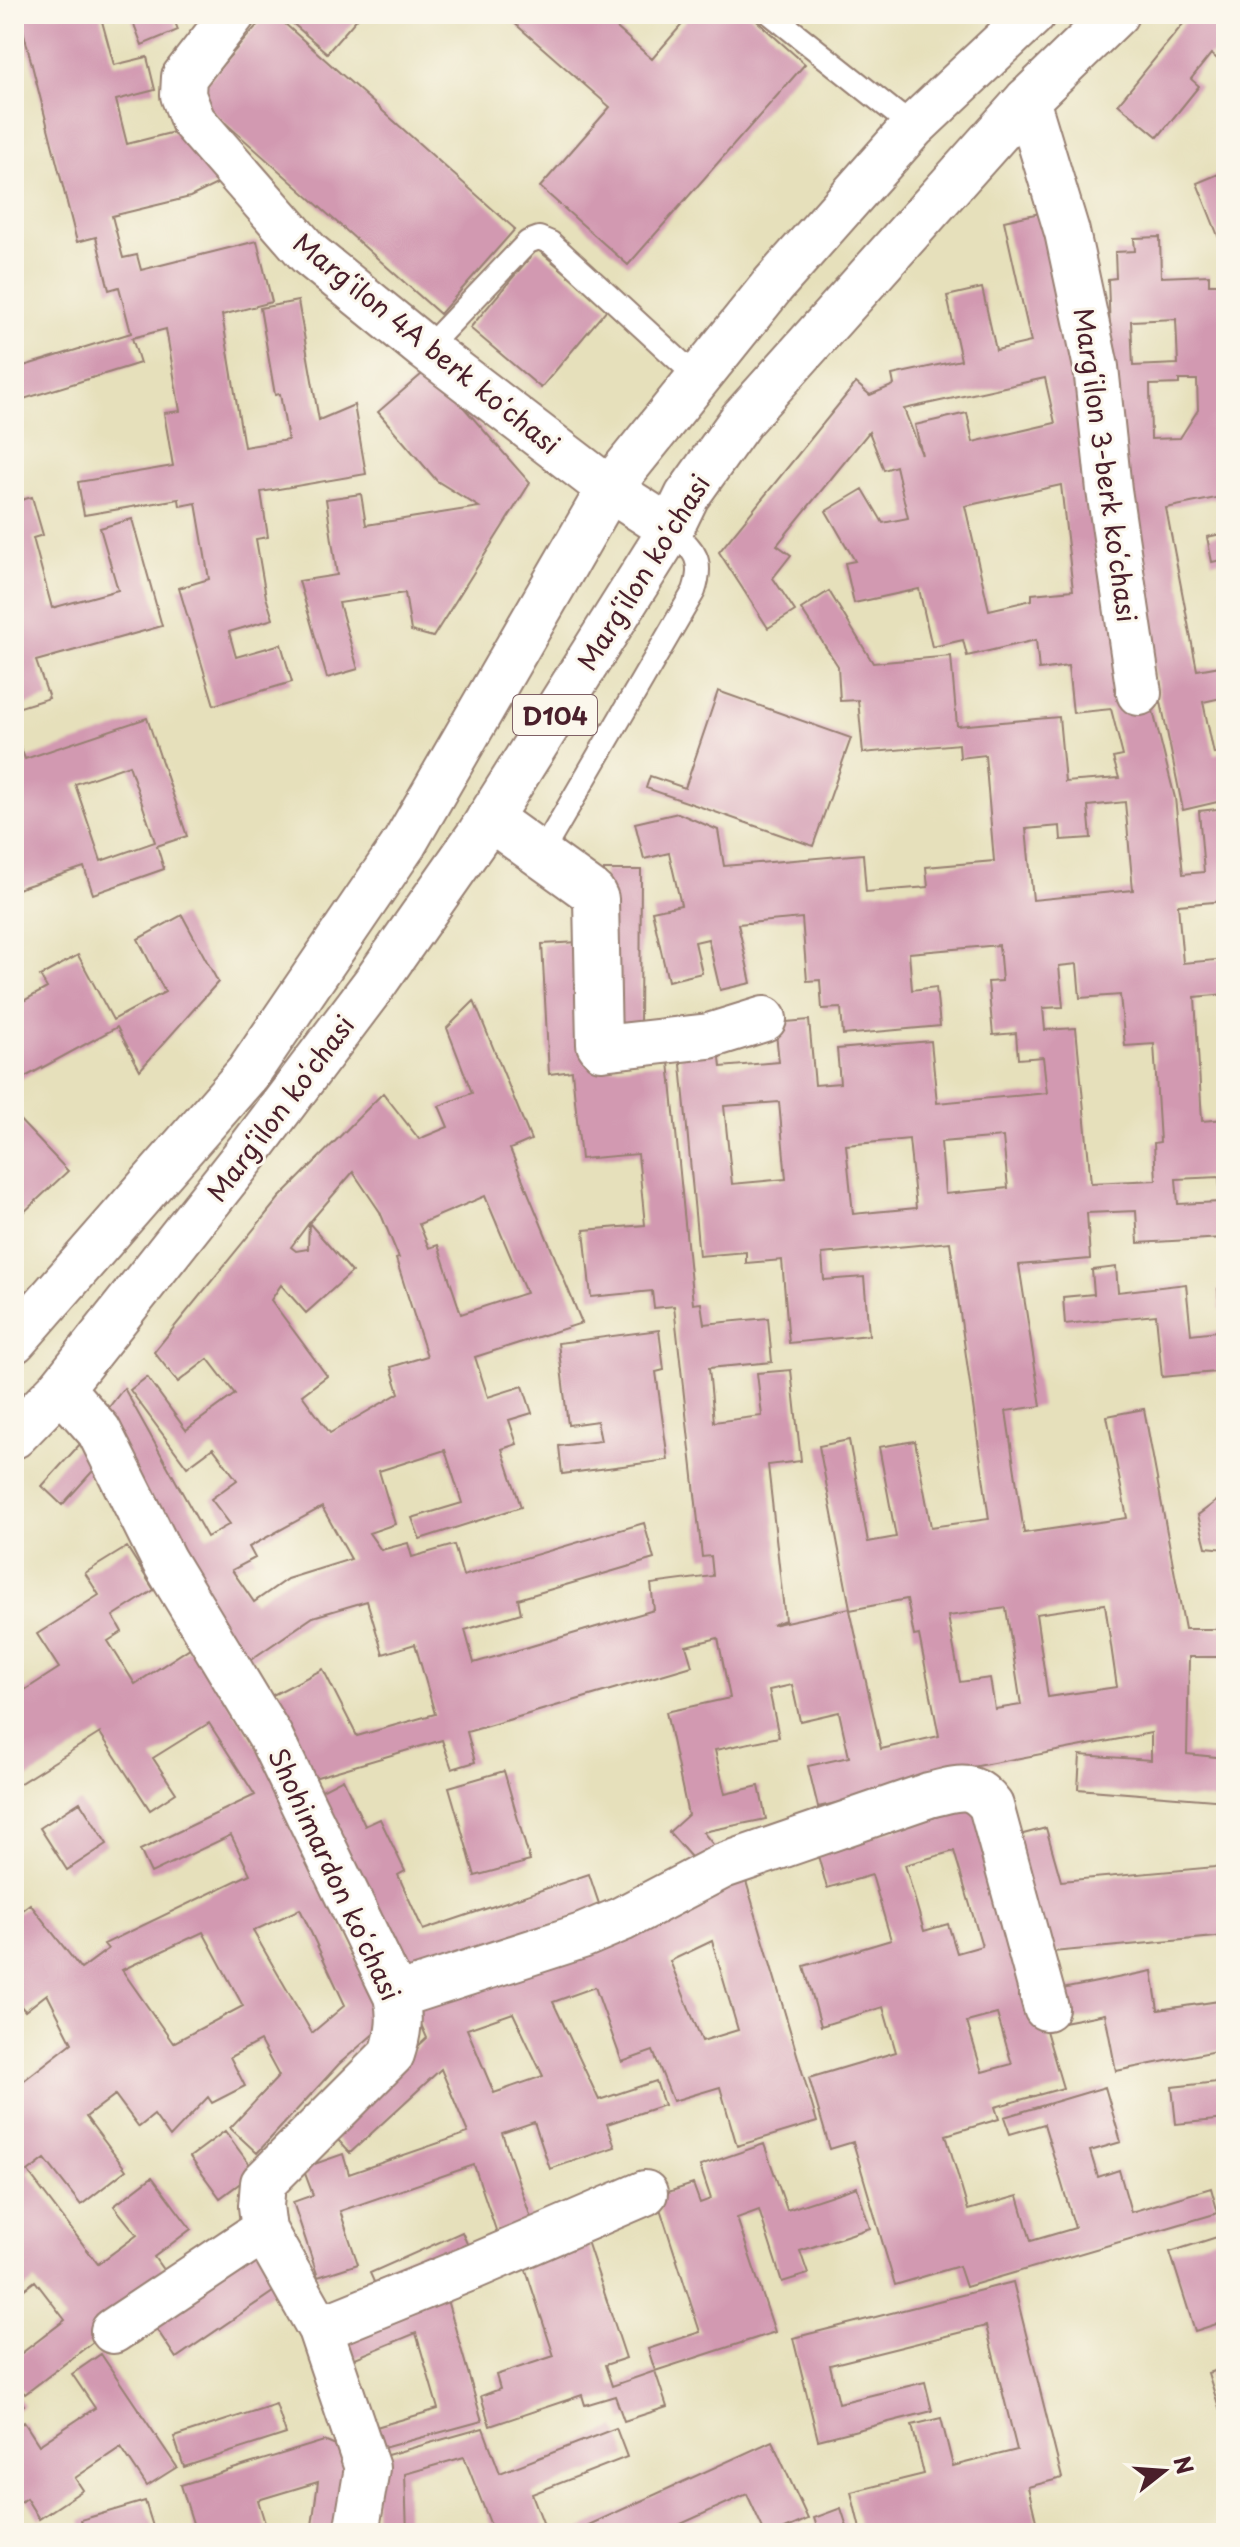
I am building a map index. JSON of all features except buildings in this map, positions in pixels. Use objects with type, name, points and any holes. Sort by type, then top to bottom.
[{"type":"street","name":"Margʻilon 4А berk koʻchasi","points":[[233,14],[184,77],[183,95],[193,121],[309,254],[426,349],[609,489],[671,529]]},
{"type":"street","name":"Margʻilon koʻchasi","points":[[14,1341],[248,1073],[404,844],[609,489],[773,285],[913,127],[1033,14]]},
{"type":"street","name":"Margʻilon koʻchasi","points":[[14,1436],[61,1388],[250,1149],[375,983],[489,818],[671,529],[687,496],[742,419],[1027,100],[1116,14]]},
{"type":"street","name":"Margʻilon 3-berk koʻchasi","points":[[1027,100],[1067,232],[1096,367],[1109,490],[1139,693]]},
{"type":"street","points":[[489,818],[589,888],[596,899],[599,1044],[602,1048],[709,1036],[764,1019]]},
{"type":"street","name":"Shohimardon koʻchasi","points":[[61,1388],[99,1431],[164,1561],[271,1738],[396,1996],[400,2015],[392,2054],[263,2183],[261,2206],[264,2230],[320,2329],[367,2468],[356,2533]]},
{"type":"street","points":[[396,1996],[582,1936],[622,1919],[723,1866],[929,1795],[963,1787],[982,1794],[991,1806],[1046,2008]]},
{"type":"street","points":[[320,2329],[645,2193]]},
{"type":"street","points":[[113,2331],[264,2230]]},
{"type":"lane","points":[[771,14],[913,127]]},
{"type":"lane","points":[[426,349],[528,242],[539,238],[551,243],[698,378]]},
{"type":"lane","points":[[541,854],[694,591],[700,573],[698,560],[689,546],[671,529]]}]
